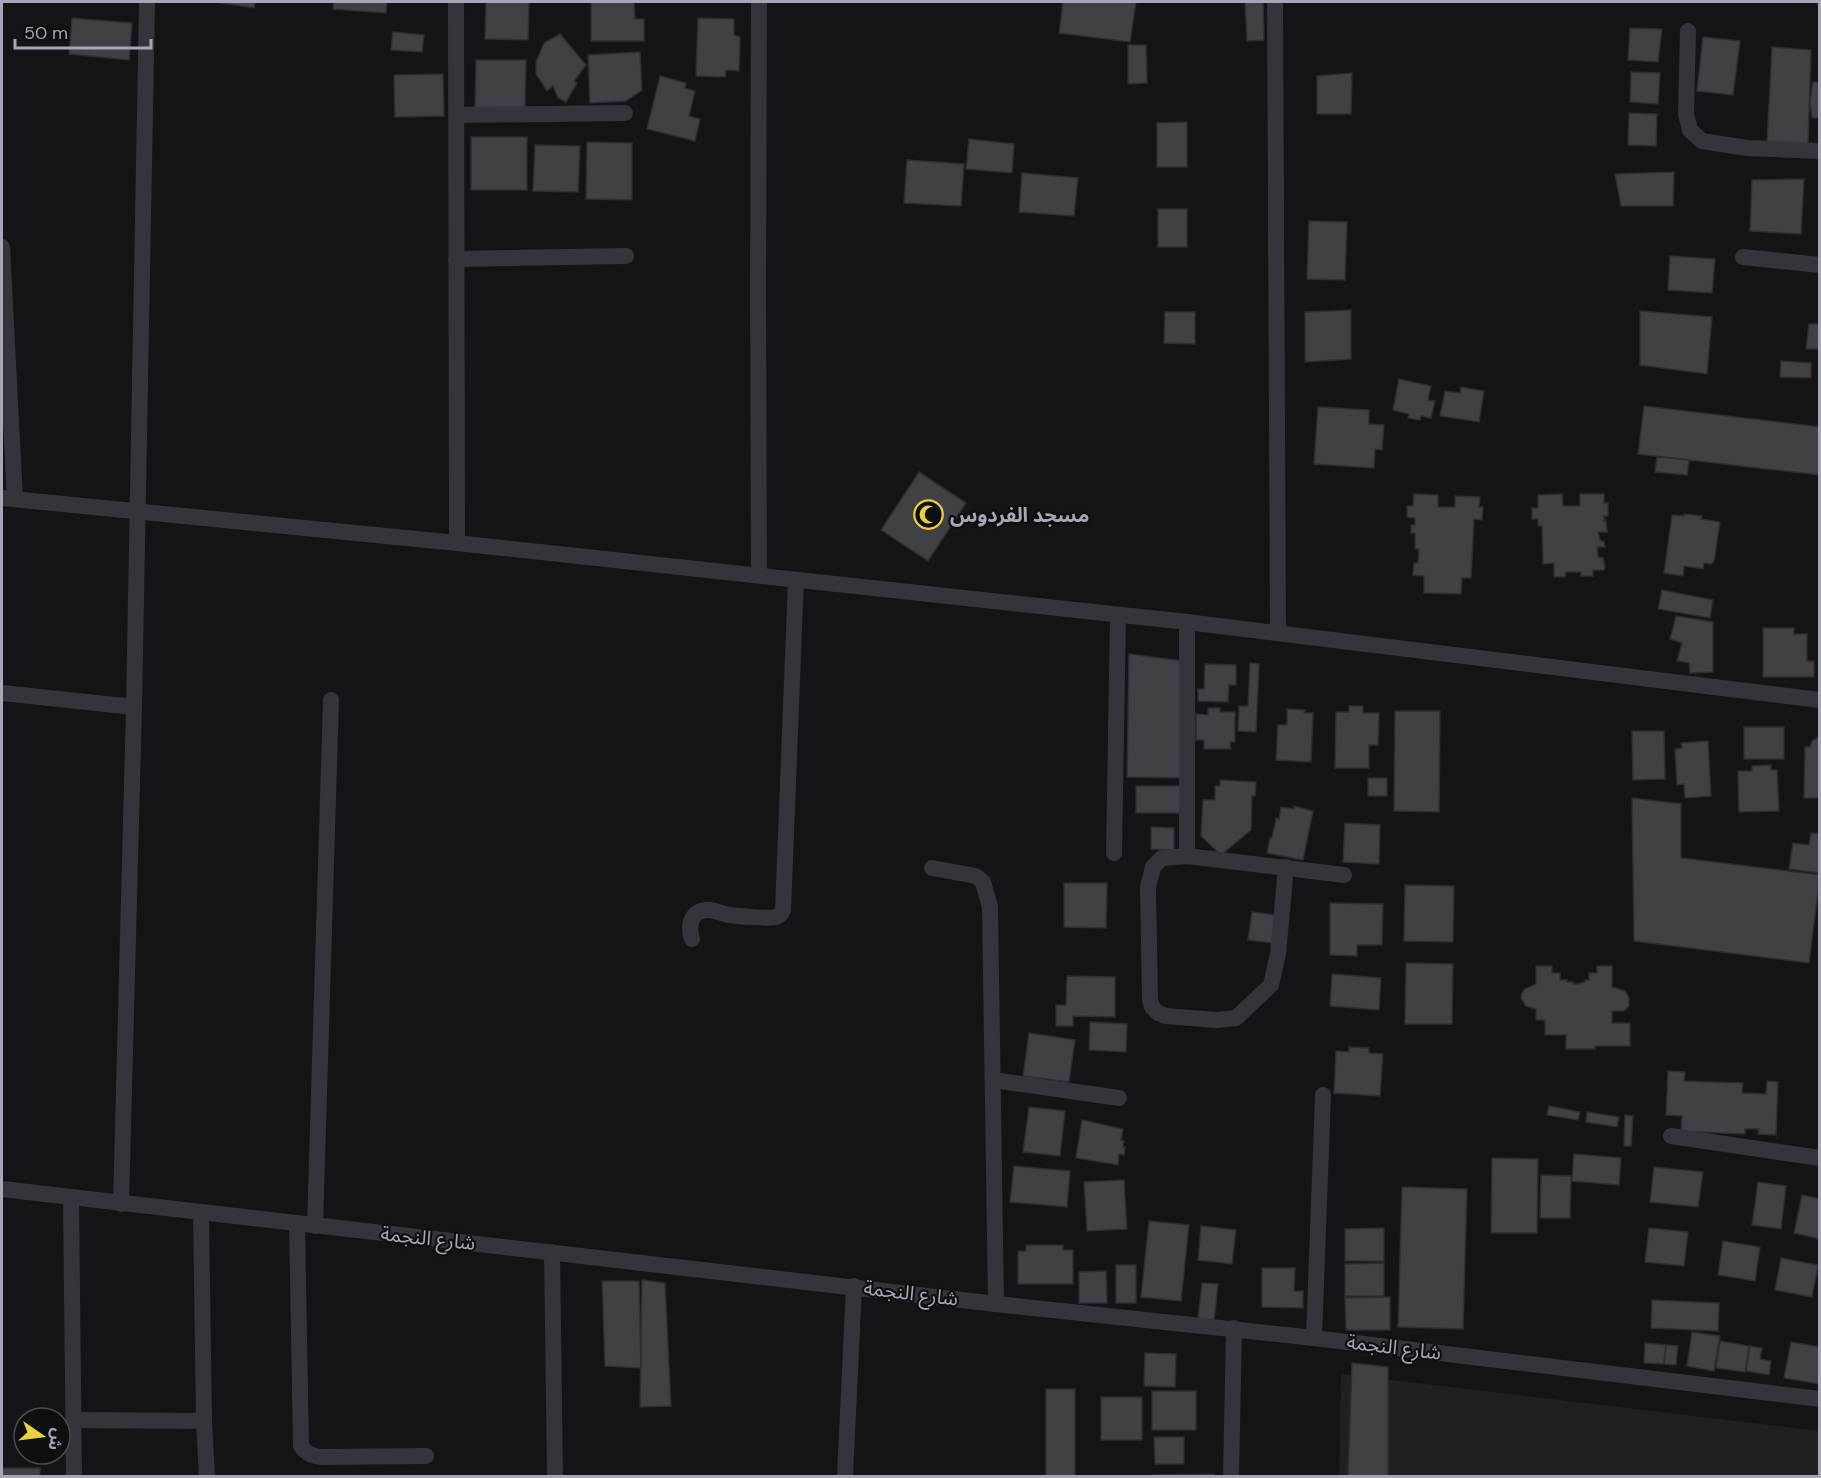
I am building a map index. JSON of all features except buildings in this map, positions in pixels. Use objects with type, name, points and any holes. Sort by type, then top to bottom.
[{"type":"street","points":[[121,1204],[134,707],[147,2]]},
{"type":"street","points":[[456,2],[457,543]]},
{"type":"street","points":[[759,2],[759,575]]},
{"type":"street","points":[[1275,2],[1278,632]]},
{"type":"street","points":[[1688,30],[1686,114],[1690,130],[1702,141],[1747,148],[1820,151]]},
{"type":"street","points":[[457,115],[625,113]]},
{"type":"street","points":[[2,247],[8,498],[457,543],[1278,632],[1820,700]]},
{"type":"street","points":[[456,259],[626,256]]},
{"type":"street","points":[[1743,257],[1820,265]]},
{"type":"street","points":[[692,939],[689,930],[690,922],[697,913],[709,910],[735,915],[774,917],[783,910],[796,580]]},
{"type":"street","points":[[1114,853],[1118,615]]},
{"type":"street","points":[[1186,856],[1187,622]]},
{"type":"street","points":[[2,693],[134,707]]},
{"type":"street","points":[[315,1226],[331,700]]},
{"type":"street","points":[[1286,867],[1278,954],[1271,985],[1236,1018],[1216,1020],[1166,1016],[1158,1013],[1149,1000],[1148,887],[1153,867],[1162,858],[1186,856],[1286,867],[1344,875]]},
{"type":"street","points":[[932,868],[976,876],[983,882],[990,907],[996,1304]]},
{"type":"street","points":[[993,1080],[1119,1098]]},
{"type":"street","points":[[1314,1338],[1323,1095]]},
{"type":"street","points":[[1671,1136],[1820,1158]]},
{"type":"street","name":"شارع النجمة","points":[[2,1189],[996,1304],[1234,1328],[1820,1399]]},
{"type":"street","points":[[71,1198],[74,1476]]},
{"type":"street","points":[[201,1213],[207,1476]]},
{"type":"street","points":[[297,1224],[301,1446],[306,1453],[322,1457],[426,1456]]},
{"type":"street","points":[[552,1252],[555,1476]]},
{"type":"street","points":[[845,1476],[854,1286]]},
{"type":"street","points":[[1231,1476],[1234,1328]]},
{"type":"street","points":[[74,1420],[204,1421]]},
{"type":"shaded area","points":[[1341,1374],[1819,1431],[1819,1476],[1339,1476]]},
{"type":"place","name":"مسجد الفردوس","points":[[929,515]]}]
